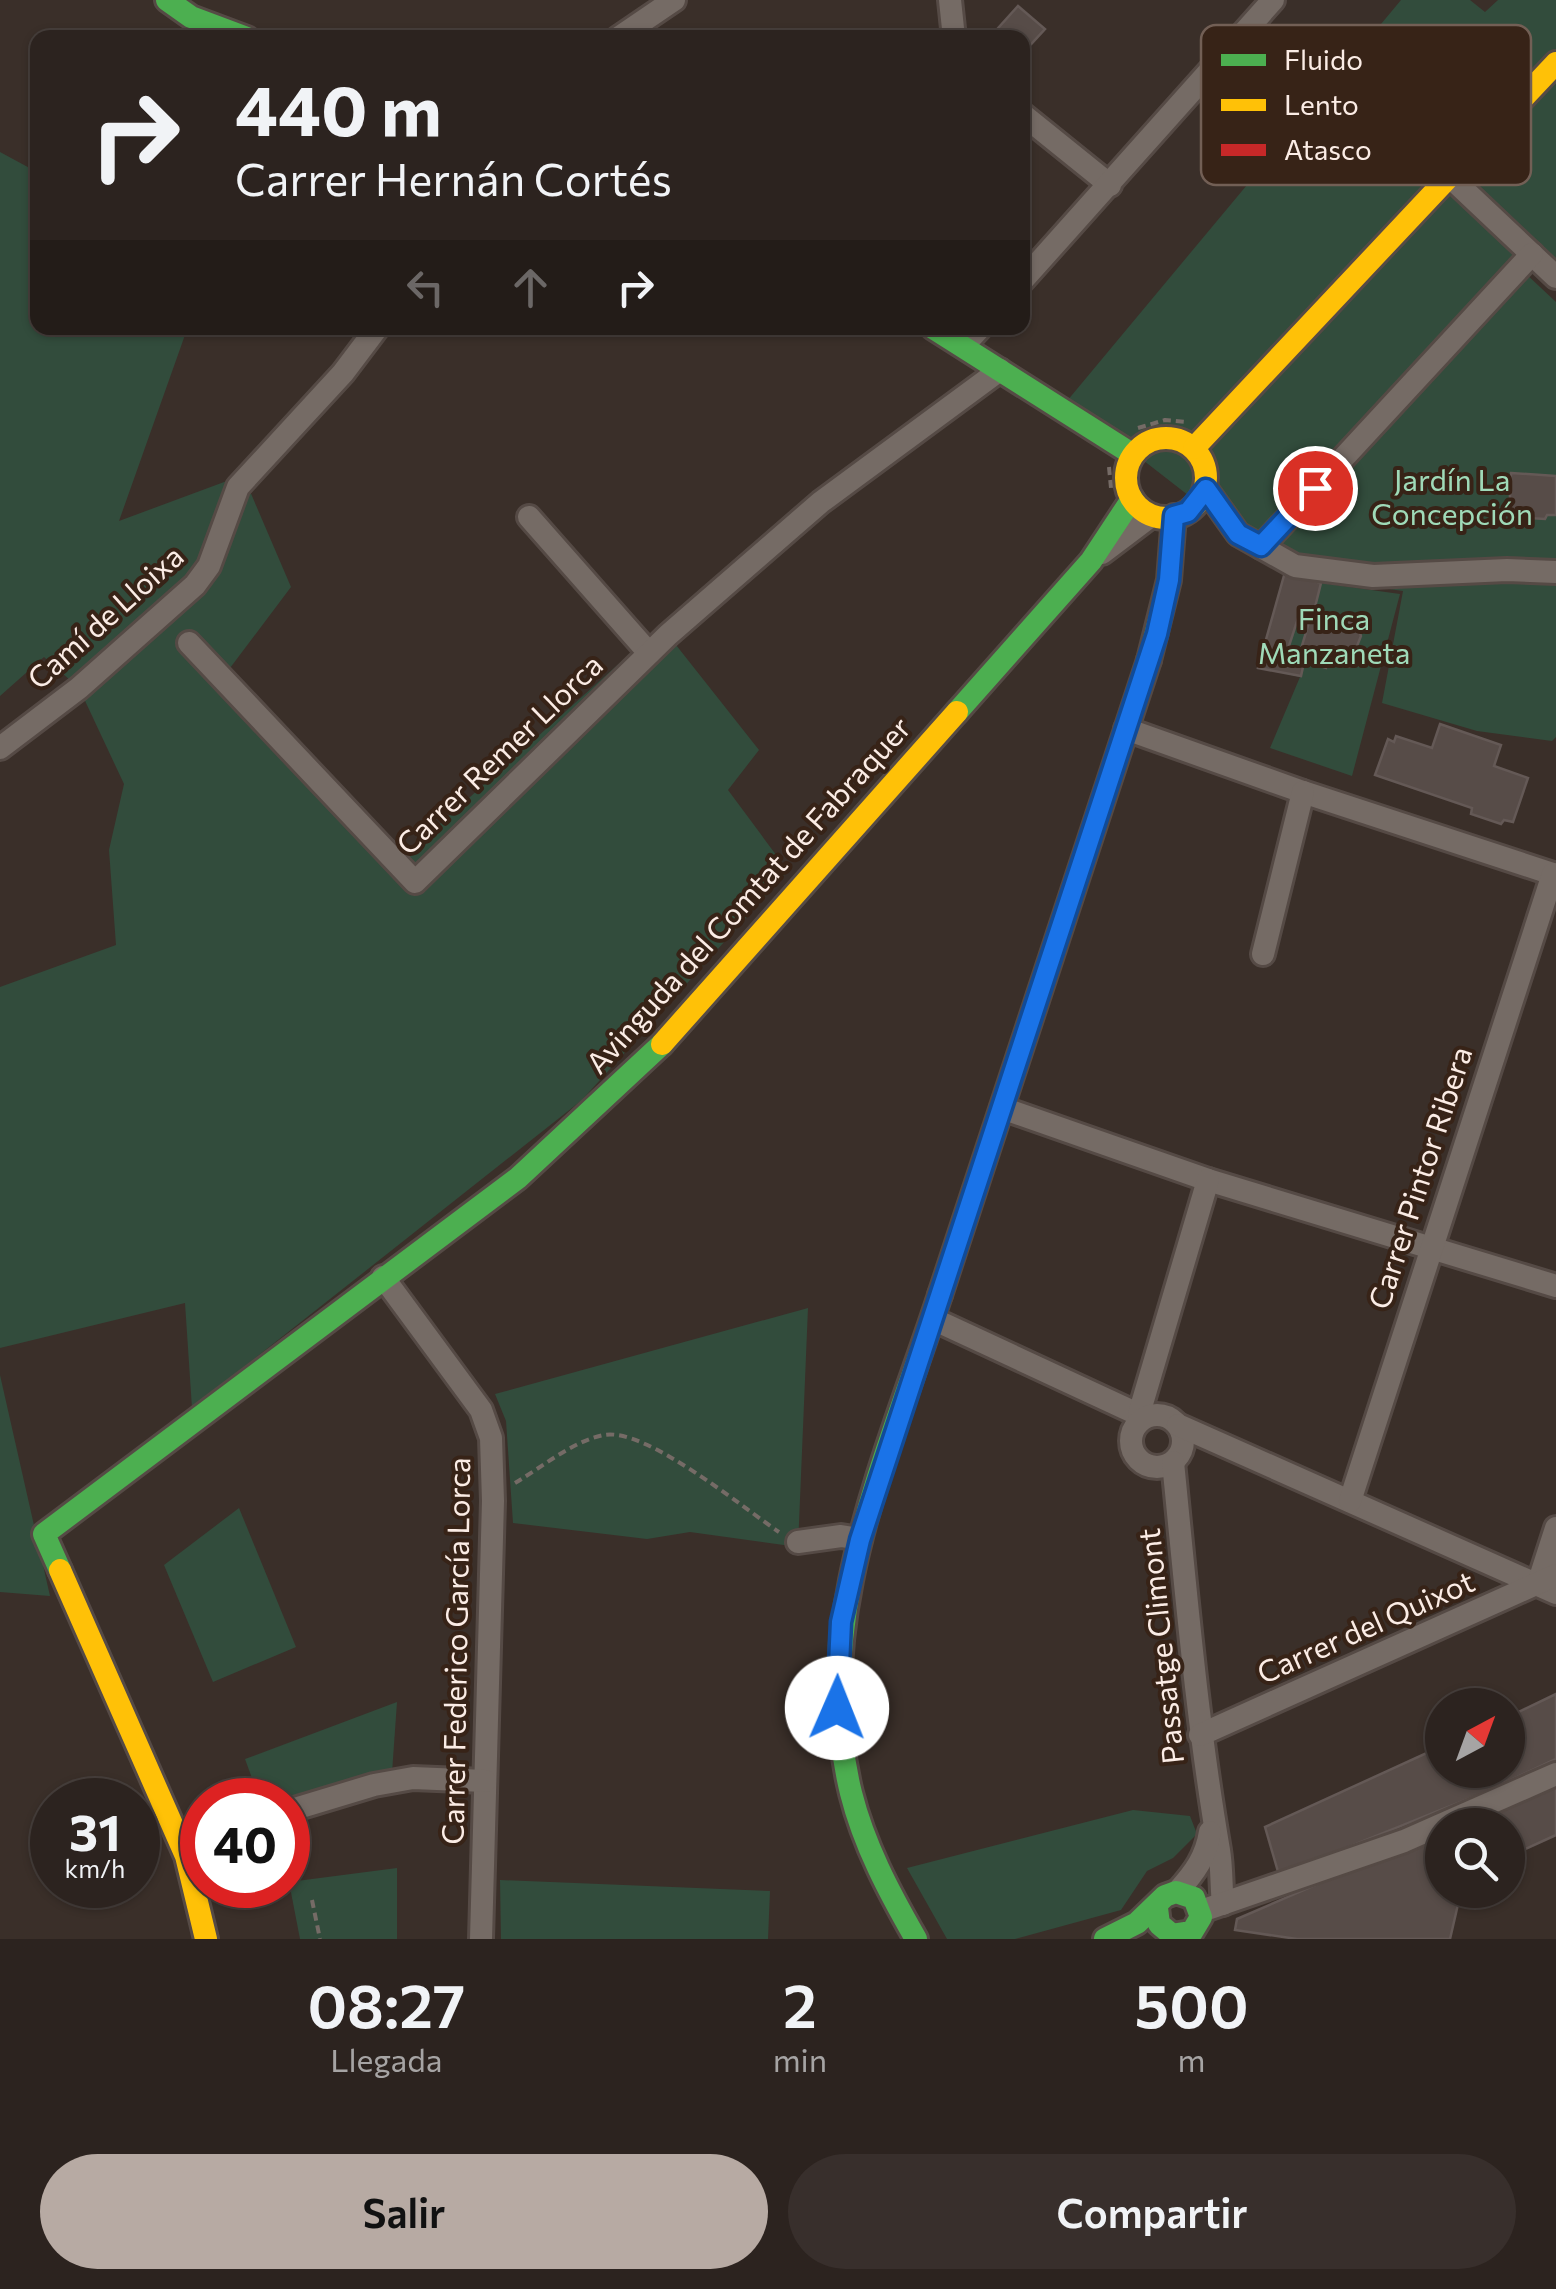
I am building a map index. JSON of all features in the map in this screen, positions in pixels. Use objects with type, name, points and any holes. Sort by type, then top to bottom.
[{"type":"street","points":[[167,0],[191,18],[225,30]]},
{"type":"street","points":[[630,30],[674,0]]},
{"type":"street","points":[[950,0],[953,30]]},
{"type":"street","points":[[1250,25],[1272,0]]},
{"type":"street","points":[[1531,89],[1556,63]]},
{"type":"street","points":[[1030,272],[1201,81]]},
{"type":"street","points":[[1030,120],[1110,185]]},
{"type":"street","points":[[1194,448],[1439,185]]},
{"type":"street","points":[[1459,185],[1556,277]]},
{"type":"street","points":[[1261,546],[1532,254]]},
{"type":"street","name":"Camí de Lloixa","points":[[0,748],[79,688],[195,585],[209,566],[238,487],[343,373],[371,335]]},
{"type":"street","points":[[944,335],[1132,454]]},
{"type":"street","points":[[962,346],[973,335]]},
{"type":"street","name":"Carrer Remer Llorca","points":[[188,643],[415,882],[649,653],[821,502],[1000,370]]},
{"type":"street","points":[[1206,489],[1188,512],[1163,516],[1132,499],[1124,476],[1132,454],[1142,445],[1165,437],[1176,438],[1194,448],[1205,467],[1206,489],[1238,534],[1295,566],[1373,576],[1507,570],[1556,572]]},
{"type":"street","name":"Avinguda del Comtat de Fabraquer","points":[[206,1939],[186,1856],[44,1534],[518,1178],[656,1052],[1091,561],[1132,499]]},
{"type":"street","points":[[916,1939],[881,1878],[862,1831],[843,1761],[837,1708],[841,1622],[860,1540],[1161,616],[1169,580],[1163,516]]},
{"type":"street","name":"Avinguda del Comtat de Fabraquer","points":[[1091,561],[1163,516]]},
{"type":"street","name":"Carrer Remer Llorca","points":[[530,517],[649,653]]},
{"type":"street","points":[[1126,729],[1554,875]]},
{"type":"street","points":[[1263,954],[1304,792]]},
{"type":"street","name":"Carrer Pintor Ribera","points":[[1350,1501],[1429,1247],[1554,875]]},
{"type":"street","points":[[1002,1108],[1208,1180],[1556,1286]]},
{"type":"street","points":[[1178,1425],[1184,1443],[1173,1462],[1153,1467],[1135,1456],[1132,1432],[1141,1416],[1208,1180]]},
{"type":"street","name":"Carrer Federico García Lorca","points":[[383,1278],[482,1410],[491,1438],[493,1500],[481,1939]]},
{"type":"street","points":[[933,1318],[1141,1416],[1168,1416],[1178,1425],[1350,1501],[1550,1584],[1556,1528]]},
{"type":"street","name":"Passatge Climont","points":[[1173,1462],[1200,1735],[1219,1851],[1194,1927]]},
{"type":"street","points":[[798,1542],[841,1536],[860,1540]]},
{"type":"street","name":"Carrer del Quixot","points":[[1200,1735],[1550,1584]]},
{"type":"street","points":[[1111,1937],[1153,1937],[1194,1927],[1556,1774]]},
{"type":"street","points":[[310,1804],[413,1778],[484,1780]]},
{"type":"street","name":"Passatge Climont","points":[[1178,1891],[1207,1851],[1212,1823]]},
{"type":"street","points":[[1111,1937],[1157,1908],[1168,1894],[1178,1891],[1197,1900],[1194,1927]]},
{"type":"street","points":[[1157,1908],[1159,1924],[1194,1927]]},
{"type":"path","points":[[511,1486],[585,1442],[608,1434],[625,1435],[657,1450],[798,1542]]},
{"type":"path","points":[[312,1900],[320,1939]]},
{"type":"green space","name":"Jardín La Concepción","points":[[1401,0],[1470,0],[1485,12],[1498,0],[1556,0],[1556,277],[1532,255],[1524,272],[1556,302],[1556,737],[1552,741],[1477,731],[1382,703],[1403,591],[1338,582],[1238,534],[1067,401],[1247,185],[1531,185],[1531,25],[1380,25]]},
{"type":"green space","points":[[0,152],[30,168],[30,335],[185,335],[119,521],[243,475],[291,587],[227,672],[403,857],[661,626],[759,750],[728,790],[788,871],[582,1100],[192,1408],[185,1303],[0,1348],[0,987],[116,945],[109,850],[124,784],[79,688],[44,657],[0,696]]},
{"type":"green space","name":"Finca Manzaneta","points":[[1285,572],[1321,583],[1400,594],[1352,776],[1270,748],[1300,677],[1258,668]]},
{"type":"green space","points":[[808,1308],[798,1547],[690,1532],[647,1539],[513,1523],[506,1421],[495,1394]]},
{"type":"green space","points":[[0,1375],[50,1596],[0,1592]]},
{"type":"green space","points":[[239,1508],[296,1647],[213,1682],[164,1565]]},
{"type":"green space","points":[[397,1702],[391,1787],[310,1797],[310,1778],[252,1778],[245,1759]]},
{"type":"green space","points":[[1133,1810],[1190,1816],[1197,1834],[1173,1858],[1147,1871],[1121,1910],[1015,1939],[947,1939],[907,1868]]},
{"type":"green space","points":[[397,1868],[397,1939],[300,1939],[294,1908],[310,1908],[310,1879]]},
{"type":"green space","points":[[500,1880],[770,1891],[768,1939],[501,1939]]},
{"type":"building","points":[[1018,6],[1045,29],[1030,45],[1030,30],[996,30]]},
{"type":"building","points":[[1511,473],[1556,476],[1556,515],[1547,515],[1545,519],[1509,517]]},
{"type":"building","points":[[1285,572],[1321,583],[1314,611],[1301,609],[1287,652],[1305,658],[1301,676],[1258,668]]},
{"type":"building","points":[[1319,616],[1357,624],[1361,636],[1355,651],[1363,654],[1359,665],[1349,667],[1329,661],[1326,668],[1308,662],[1311,652],[1301,649],[1310,619],[1317,621]]},
{"type":"building","points":[[1440,724],[1501,745],[1494,766],[1528,778],[1513,822],[1504,820],[1501,824],[1471,814],[1472,808],[1375,775],[1388,739],[1394,742],[1396,736],[1432,748]]},
{"type":"building","points":[[1556,1694],[1556,1759],[1525,1773],[1525,1709]]},
{"type":"building","points":[[1425,1754],[1425,1788],[1493,1788],[1446,1808],[1425,1808],[1425,1816],[1279,1875],[1265,1827]]},
{"type":"building","points":[[1556,1781],[1556,1835],[1525,1849],[1525,1808],[1494,1808]]},
{"type":"building","points":[[1425,1837],[1425,1908],[1457,1908],[1450,1939],[1297,1939],[1235,1930],[1237,1919]]},
{"type":"traffic: fast","points":[[167,0],[191,17],[226,30]]},
{"type":"traffic: fast","points":[[944,335],[1132,454]]},
{"type":"traffic: fast","points":[[957,712],[1091,561],[1132,499]]},
{"type":"traffic: fast","points":[[1149,660],[1169,580],[1174,516]]},
{"type":"traffic: fast","points":[[60,1570],[44,1534],[518,1178],[662,1044]]},
{"type":"traffic: fast","points":[[916,1939],[878,1868],[851,1793],[841,1729],[840,1665],[847,1602],[860,1540],[940,1295]]},
{"type":"traffic: fast","points":[[1105,1939],[1137,1923],[1165,1896],[1176,1892],[1194,1898],[1201,1917],[1192,1932],[1172,1935],[1159,1924],[1157,1908]]},
{"type":"traffic: slow","points":[[1531,90],[1556,63]]},
{"type":"traffic: slow","points":[[1194,448],[1441,185]]},
{"type":"traffic: slow","points":[[1166,438],[1181,441],[1194,450],[1203,463],[1206,478],[1203,493],[1194,506],[1181,515],[1166,518],[1151,515],[1138,506],[1129,493],[1126,478],[1129,463],[1138,450],[1151,441],[1166,438]]},
{"type":"traffic: slow","points":[[662,1044],[957,712]]},
{"type":"traffic: slow","points":[[60,1570],[186,1856],[206,1939]]},
{"type":"traffic: jam","points":[[940,1295],[1149,660]]},
{"type":"route","points":[[837,1708],[841,1622],[860,1540],[1157,634],[1169,580],[1174,516],[1188,512],[1206,489],[1238,534],[1261,546],[1315,488]]}]
